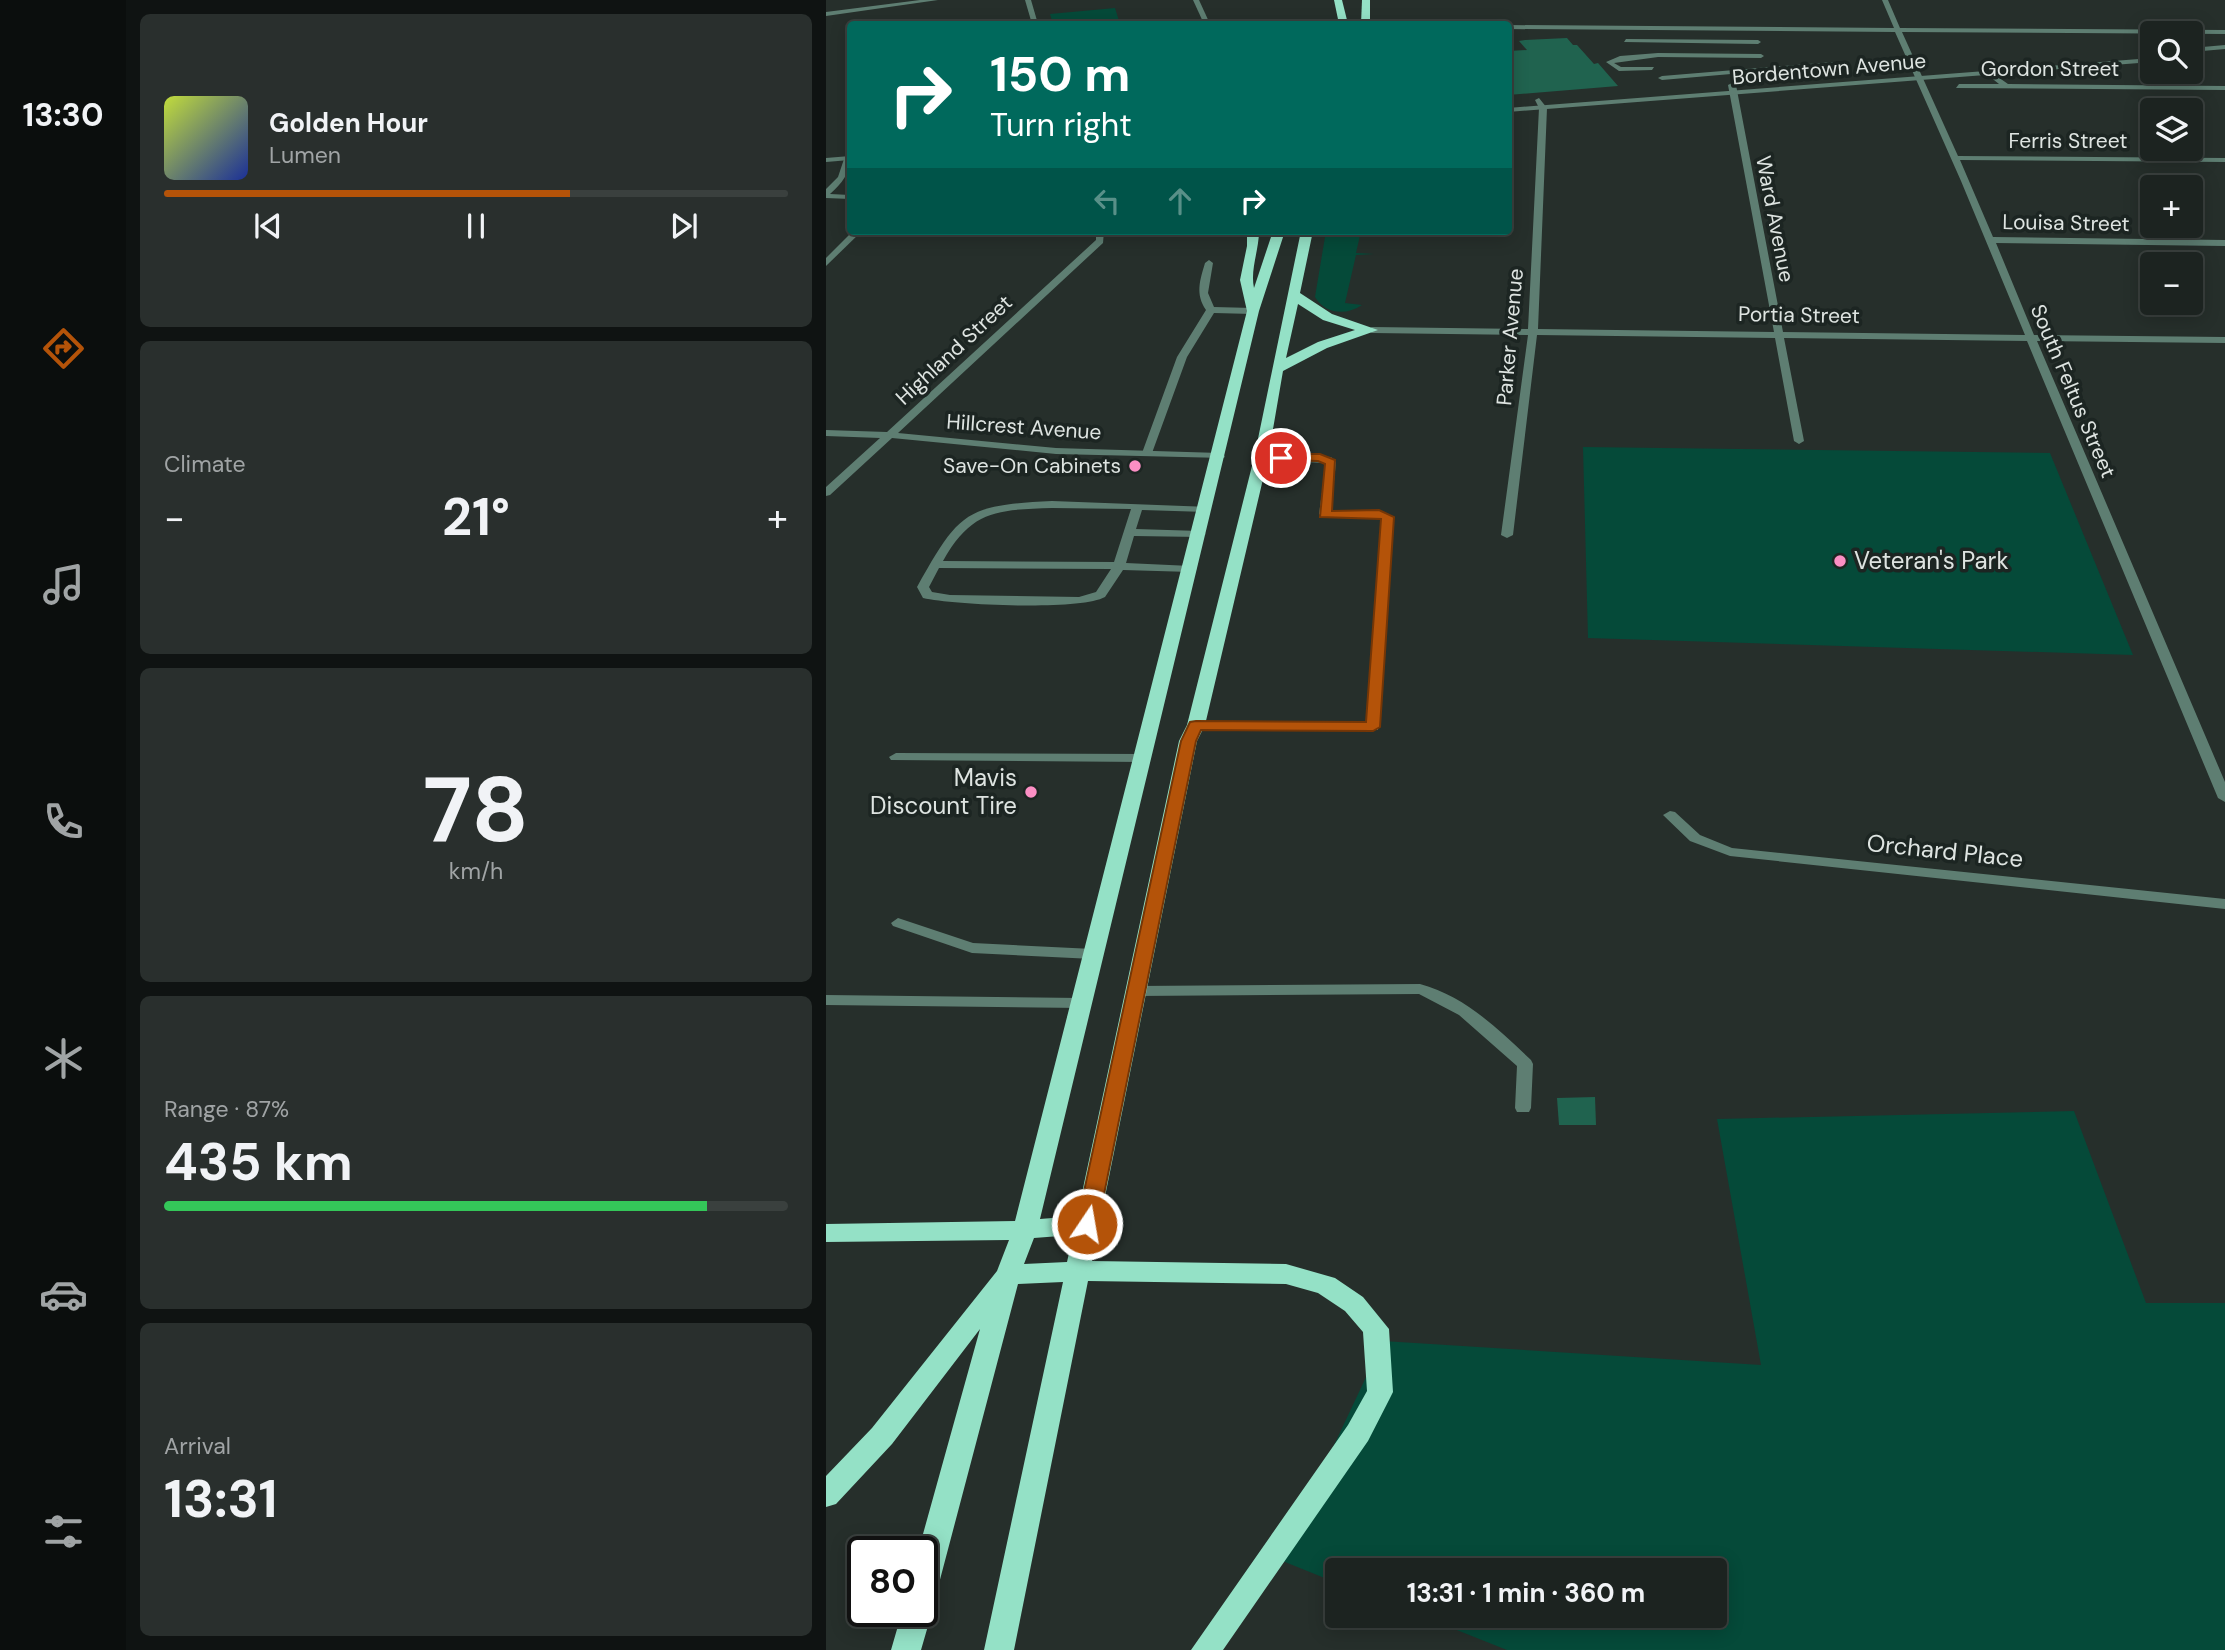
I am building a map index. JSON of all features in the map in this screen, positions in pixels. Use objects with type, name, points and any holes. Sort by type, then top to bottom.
[{"type":"highway","points":[[1338,0],[1344,21]]},
{"type":"highway","points":[[1366,0],[1367,21]]},
{"type":"highway","points":[[1334,21],[1343,13]]},
{"type":"highway","points":[[1253,235],[1246,280],[1253,311]]},
{"type":"highway","points":[[937,1536],[1008,1275],[1025,1230],[1220,456],[1253,311],[1278,235]]},
{"type":"highway","points":[[999,1650],[1188,741],[1196,725],[1261,458],[1306,235]]},
{"type":"highway","points":[[1293,293],[1308,308],[1327,317],[1372,330]]},
{"type":"highway","points":[[1277,369],[1308,349],[1372,330]]},
{"type":"highway","points":[[826,1233],[1025,1230],[1087,1224]]},
{"type":"highway","points":[[826,1495],[882,1436],[1008,1275],[1078,1271],[1286,1274],[1326,1285],[1354,1304],[1376,1329],[1380,1392],[1358,1433],[1206,1650]]},
{"type":"highway","points":[[906,1650],[913,1627]]},
{"type":"street","points":[[826,14],[935,0]]},
{"type":"street","points":[[1028,0],[1034,21]]},
{"type":"street","points":[[1196,0],[1206,21]]},
{"type":"street","name":"South Feltus Street","points":[[1885,0],[1915,75],[1990,240],[2225,798]]},
{"type":"street","points":[[1512,27],[2225,32]]},
{"type":"street","points":[[1613,28],[1674,90]]},
{"type":"street","points":[[1756,29],[1761,56],[1789,81]]},
{"type":"street","points":[[1626,41],[1758,42]]},
{"type":"street","points":[[2203,49],[2225,47]]},
{"type":"street","name":"Bordentown Avenue","points":[[1512,102],[1541,104],[1733,90],[2140,54]]},
{"type":"street","points":[[2203,56],[2225,55]]},
{"type":"street","points":[[1652,68],[1619,69],[1609,62],[1641,57],[1761,56]]},
{"type":"street","name":"Bordentown Avenue","points":[[1512,109],[1674,90],[1733,90],[1789,81],[1989,73],[2140,61]]},
{"type":"street","points":[[1662,78],[1833,64]]},
{"type":"street","points":[[1981,67],[2006,86]]},
{"type":"street","name":"Gordon Street","points":[[1959,86],[2225,88]]},
{"type":"street","name":"Ward Avenue","points":[[1733,90],[1799,441]]},
{"type":"street","name":"Parker Avenue","points":[[1507,535],[1533,331],[1541,104]]},
{"type":"street","points":[[826,160],[847,158]]},
{"type":"street","name":"Ferris Street","points":[[1953,158],[2225,160]]},
{"type":"street","points":[[826,195],[842,178],[847,164]]},
{"type":"street","points":[[826,195],[847,197]]},
{"type":"street","points":[[826,263],[854,235]]},
{"type":"street","name":"Highland Street","points":[[826,493],[1100,241],[1100,235]]},
{"type":"street","name":"Louisa Street","points":[[1990,240],[2225,243]]},
{"type":"street","points":[[1209,263],[1202,292],[1204,302],[1211,310],[1253,311]]},
{"type":"street","points":[[1147,453],[1182,356],[1211,310]]},
{"type":"street","name":"Portia Street","points":[[1372,330],[2225,340]]},
{"type":"street","name":"Hillcrest Avenue","points":[[826,433],[890,435],[1056,451],[1220,456]]},
{"type":"street","points":[[1196,725],[1373,727],[1388,517],[1379,514],[1325,514],[1331,462],[1327,459],[1261,458]]},
{"type":"street","points":[[1137,508],[1119,566],[1105,592],[1097,599],[950,598],[927,594],[923,587],[947,544],[959,529],[977,514],[1007,506],[1206,509]]},
{"type":"street","points":[[1129,532],[1200,534]]},
{"type":"street","points":[[937,564],[1191,569]]},
{"type":"street","points":[[896,757],[1143,758]]},
{"type":"street","name":"Orchard Place","points":[[1670,815],[1695,838],[1730,852],[2225,904]]},
{"type":"street","points":[[898,923],[972,948],[1093,954]]},
{"type":"street","points":[[1136,991],[1420,989],[1447,998],[1473,1015],[1525,1064],[1524,1108]]},
{"type":"street","points":[[826,1000],[1081,1003]]},
{"type":"green space","points":[[1115,8],[1119,21],[1052,21],[1050,14]]},
{"type":"green space","points":[[1325,235],[1360,235],[1356,253],[1374,254],[1356,255],[1345,303],[1362,305],[1349,311],[1336,312],[1324,307],[1315,297]]},
{"type":"green space","name":"Veteran's Park","points":[[1583,447],[2050,453],[2133,655],[1588,638]]},
{"type":"green space","points":[[2074,1111],[2146,1303],[2225,1303],[2225,1650],[1507,1650],[1452,1628],[1727,1628],[1727,1558],[1325,1558],[1325,1578],[1280,1560],[1383,1341],[1761,1365],[1717,1119]]},
{"type":"building","points":[[1567,38],[1594,64],[1598,63],[1618,86],[1512,95],[1512,51],[1527,50],[1519,41]]},
{"type":"building","points":[[1595,1097],[1596,1125],[1559,1125],[1557,1098]]},
{"type":"place","name":"Save-On Cabinets","points":[[1135,466]]},
{"type":"place","name":"Veteran's Park","points":[[1840,561]]},
{"type":"place","name":"Mavis Discount Tire","points":[[1031,792]]},
{"type":"route","points":[[1087,1224],[1188,741],[1196,725],[1373,727],[1388,517],[1379,514],[1325,514],[1331,462],[1320,457],[1281,458]]}]
